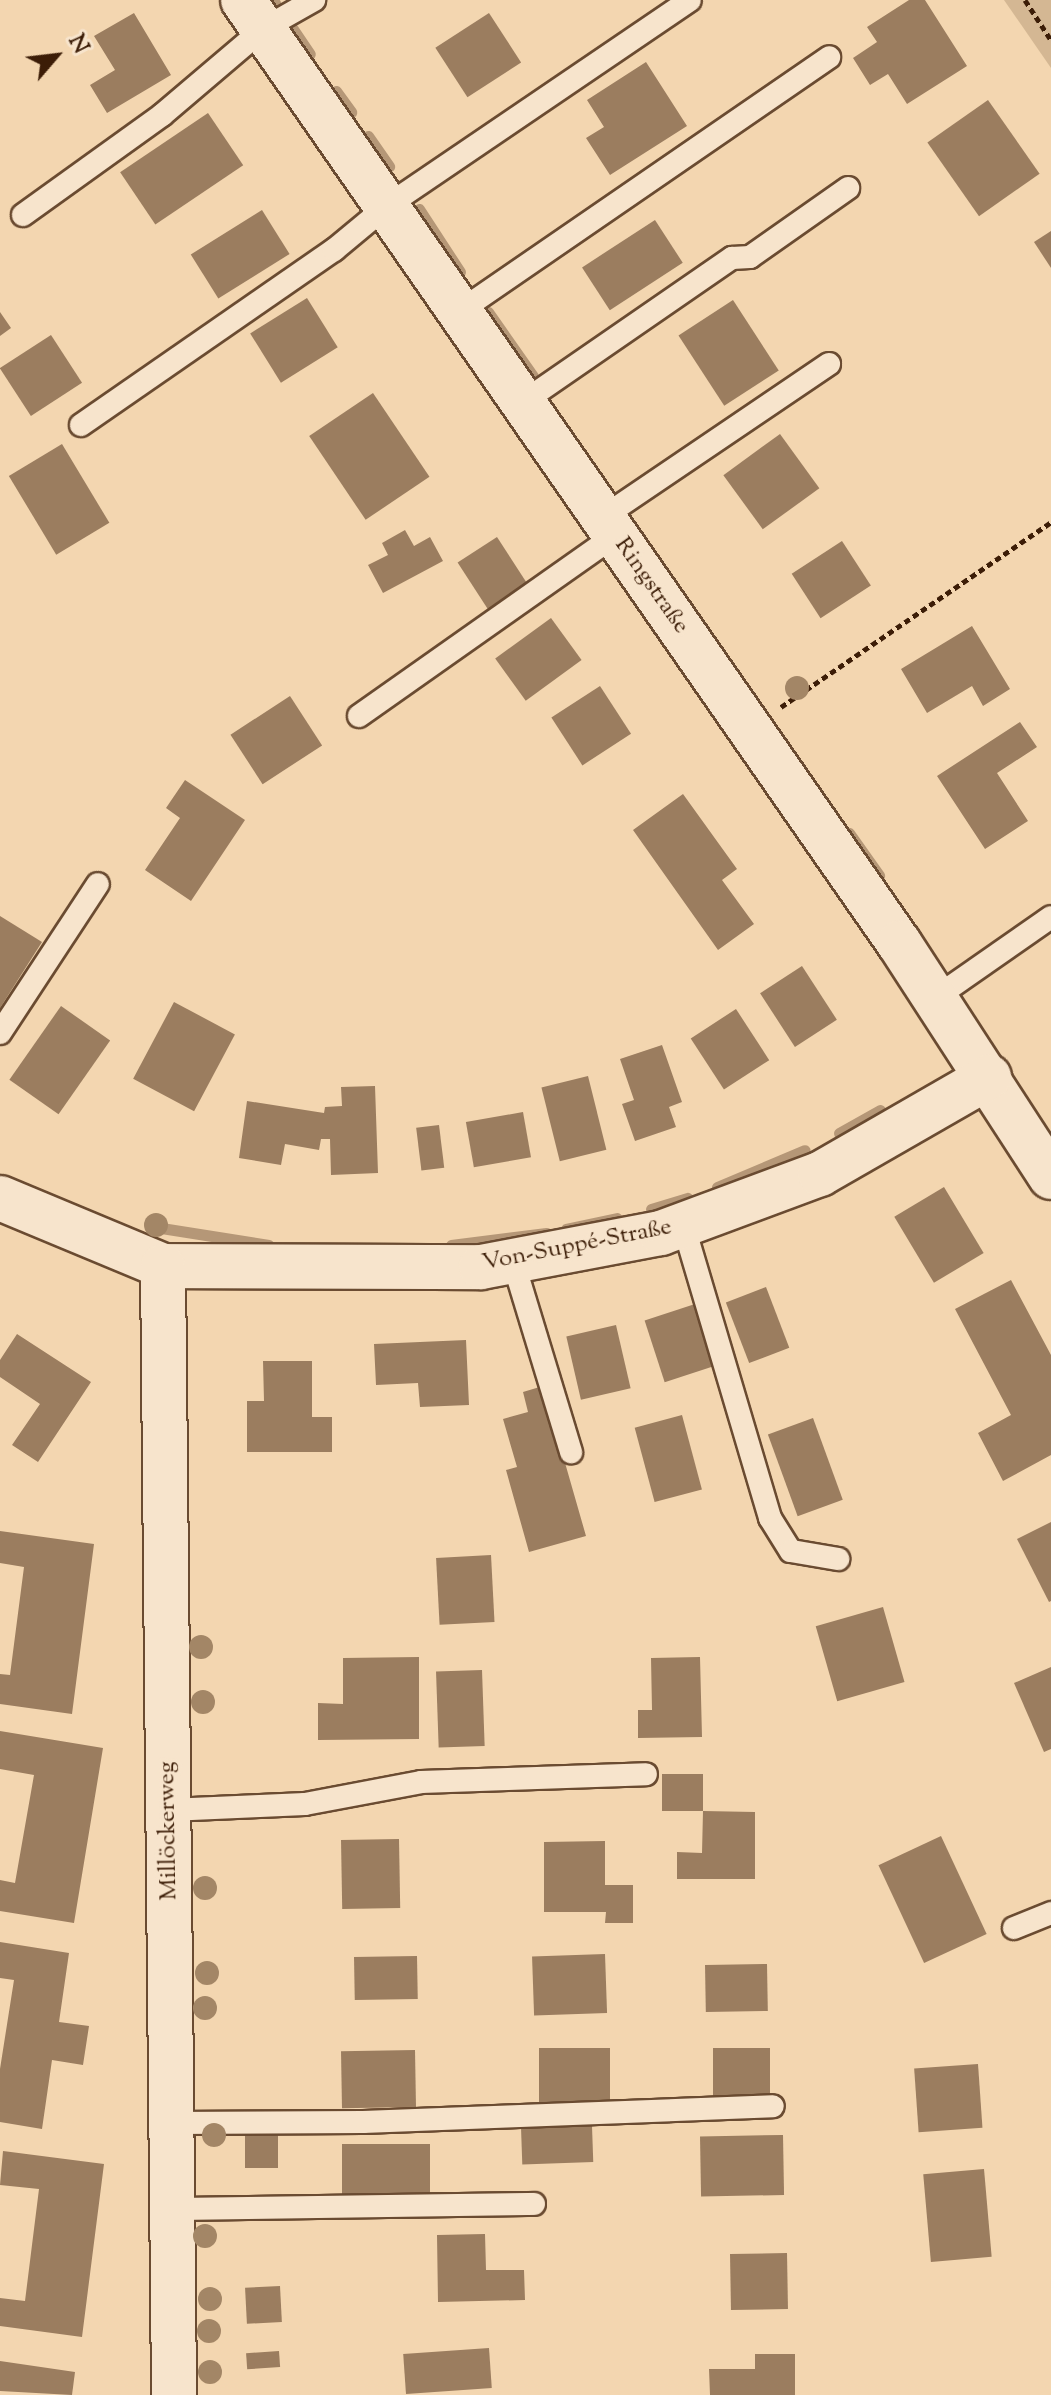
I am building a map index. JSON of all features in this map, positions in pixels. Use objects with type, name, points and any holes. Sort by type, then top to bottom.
[{"type":"street","name":"Ringstraße","points":[[253,15],[751,728],[989,1077],[1051,1177]]},
{"type":"street","name":"Von-Suppé-Straße","points":[[0,1198],[163,1266],[481,1267],[683,1224],[820,1174],[989,1077]]},
{"type":"street","name":"Millöckerweg","points":[[163,1266],[174,2395]]},
{"type":"lane","points":[[23,215],[162,115],[253,15],[314,0]]},
{"type":"lane","points":[[81,425],[334,250],[387,206],[690,0]]},
{"type":"lane","points":[[460,311],[829,57]]},
{"type":"lane","points":[[523,402],[732,258],[750,257],[848,188]]},
{"type":"lane","points":[[359,716],[829,364]]},
{"type":"lane","points":[[0,1033],[98,884]]},
{"type":"lane","points":[[935,998],[1051,917]]},
{"type":"lane","points":[[683,1224],[770,1518],[791,1551],[838,1559]]},
{"type":"lane","points":[[513,1261],[571,1452]]},
{"type":"lane","points":[[169,1810],[305,1804],[421,1782],[646,1774]]},
{"type":"lane","points":[[1014,1928],[1051,1913]]},
{"type":"lane","points":[[171,2123],[363,2122],[773,2106]]},
{"type":"lane","points":[[172,2209],[534,2204]]},
{"type":"path","points":[[1025,0],[1051,40]]},
{"type":"path","points":[[751,728],[1051,522]]},
{"type":"shaded area","points":[[1004,0],[1051,0],[1051,68]]},
{"type":"building","points":[[909,0],[925,0],[967,66],[907,104],[888,74],[870,85],[853,58],[877,42],[867,27]]},
{"type":"building","points":[[134,13],[171,75],[107,113],[90,85],[115,70],[94,36]]},
{"type":"building","points":[[489,13],[521,62],[467,97],[435,48]]},
{"type":"building","points":[[646,62],[687,126],[610,175],[586,138],[604,127],[587,100]]},
{"type":"building","points":[[988,100],[1040,174],[979,216],[927,142]]},
{"type":"building","points":[[208,113],[243,165],[155,225],[120,172]]},
{"type":"building","points":[[262,210],[290,254],[218,299],[191,255]]},
{"type":"building","points":[[655,220],[683,263],[610,310],[582,267]]},
{"type":"building","points":[[1051,231],[1051,268],[1034,242]]},
{"type":"building","points":[[307,298],[338,347],[281,383],[250,334]]},
{"type":"building","points":[[733,300],[779,370],[724,406],[678,335]]},
{"type":"building","points":[[0,312],[11,328],[0,336]]},
{"type":"building","points":[[51,335],[82,383],[31,416],[0,368]]},
{"type":"building","points":[[373,393],[429,477],[366,520],[309,436]]},
{"type":"building","points":[[780,434],[819,488],[763,529],[723,475]]},
{"type":"building","points":[[62,444],[109,523],[56,555],[9,476]]},
{"type":"building","points":[[405,530],[414,546],[430,537],[443,561],[383,593],[368,565],[388,555],[382,543]]},
{"type":"building","points":[[497,537],[527,584],[488,610],[458,563]]},
{"type":"building","points":[[842,541],[871,585],[821,618],[792,574]]},
{"type":"building","points":[[551,618],[582,660],[526,701],[495,659]]},
{"type":"building","points":[[972,626],[1010,689],[983,706],[972,686],[927,713],[901,669]]},
{"type":"building","points":[[600,686],[631,734],[582,765],[551,718]]},
{"type":"building","points":[[290,696],[322,745],[263,784],[230,735]]},
{"type":"building","points":[[1020,722],[1037,747],[997,773],[1028,821],[985,849],[937,776]]},
{"type":"building","points":[[185,780],[245,820],[191,901],[145,870],[180,818],[166,808]]},
{"type":"building","points":[[683,794],[737,869],[722,880],[754,924],[718,950],[633,830]]},
{"type":"building","points":[[0,916],[42,942],[0,1008]]},
{"type":"building","points":[[802,966],[837,1020],[795,1047],[760,993]]},
{"type":"building","points":[[174,1002],[235,1034],[194,1111],[133,1079]]},
{"type":"building","points":[[61,1006],[110,1040],[59,1114],[9,1080]]},
{"type":"building","points":[[736,1009],[769,1060],[724,1090],[691,1038]]},
{"type":"building","points":[[662,1045],[682,1102],[669,1107],[676,1127],[635,1141],[622,1104],[634,1100],[620,1059]]},
{"type":"building","points":[[588,1076],[606,1150],[560,1161],[541,1088]]},
{"type":"building","points":[[375,1086],[378,1173],[331,1175],[330,1139],[321,1139],[319,1150],[285,1144],[281,1165],[239,1158],[247,1101],[324,1113],[325,1107],[342,1106],[341,1087]]},
{"type":"building","points":[[523,1112],[531,1157],[474,1167],[466,1122]]},
{"type":"building","points":[[439,1125],[444,1168],[421,1170],[416,1128]]},
{"type":"building","points":[[944,1187],[984,1253],[934,1283],[894,1217]]},
{"type":"building","points":[[1011,1280],[1051,1355],[1051,1455],[1003,1481],[978,1433],[1011,1415],[955,1309]]},
{"type":"building","points":[[766,1287],[789,1348],[749,1363],[726,1302]]},
{"type":"building","points":[[695,1304],[715,1366],[665,1382],[645,1320]]},
{"type":"building","points":[[616,1325],[631,1388],[581,1400],[566,1336]]},
{"type":"building","points":[[17,1334],[91,1382],[38,1462],[12,1445],[40,1404],[0,1377],[0,1360]]},
{"type":"building","points":[[466,1340],[469,1405],[420,1407],[418,1383],[376,1385],[374,1344]]},
{"type":"building","points":[[263,1361],[312,1361],[312,1417],[332,1417],[332,1452],[247,1452],[247,1401],[264,1401]]},
{"type":"building","points":[[543,1386],[586,1536],[529,1552],[506,1470],[517,1467],[503,1419],[528,1412],[523,1392]]},
{"type":"building","points":[[682,1415],[702,1489],[655,1502],[635,1428]]},
{"type":"building","points":[[813,1418],[843,1500],[798,1516],[768,1434]]},
{"type":"building","points":[[1051,1522],[1051,1601],[1049,1602],[1017,1539]]},
{"type":"building","points":[[0,1531],[94,1544],[72,1714],[0,1704],[0,1674],[10,1675],[24,1567],[0,1563]]},
{"type":"building","points":[[491,1555],[495,1622],[440,1625],[436,1558]]},
{"type":"building","points":[[883,1607],[904,1682],[837,1701],[816,1626]]},
{"type":"building","points":[[419,1657],[419,1739],[318,1740],[318,1703],[343,1704],[343,1658]]},
{"type":"building","points":[[700,1657],[702,1737],[638,1738],[638,1710],[652,1710],[651,1658]]},
{"type":"building","points":[[1051,1667],[1051,1749],[1044,1752],[1014,1683]]},
{"type":"building","points":[[482,1670],[485,1746],[439,1748],[436,1672]]},
{"type":"building","points":[[0,1731],[103,1748],[74,1923],[0,1911],[0,1880],[15,1883],[34,1775],[0,1769]]},
{"type":"building","points":[[662,1774],[703,1774],[703,1811],[662,1811]]},
{"type":"building","points":[[703,1811],[755,1812],[755,1879],[677,1879],[677,1852],[702,1853]]},
{"type":"building","points":[[941,1836],[987,1934],[924,1963],[878,1865]]},
{"type":"building","points":[[399,1839],[400,1908],[342,1909],[341,1840]]},
{"type":"building","points":[[605,1841],[605,1885],[633,1885],[633,1923],[605,1923],[606,1912],[544,1912],[544,1842]]},
{"type":"building","points":[[0,1942],[69,1953],[59,2022],[89,2026],[83,2065],[52,2060],[42,2129],[0,2122],[0,2069],[14,1980],[0,1978]]},
{"type":"building","points":[[605,1954],[607,2013],[534,2016],[532,1957]]},
{"type":"building","points":[[417,1956],[418,1999],[355,2000],[354,1957]]},
{"type":"building","points":[[767,1964],[768,2011],[706,2012],[705,1965]]},
{"type":"building","points":[[539,2048],[610,2048],[610,2104],[539,2104]]},
{"type":"building","points":[[713,2048],[770,2048],[770,2100],[713,2100]]},
{"type":"building","points":[[415,2050],[416,2107],[342,2108],[341,2051]]},
{"type":"building","points":[[978,2064],[982,2128],[919,2132],[914,2068]]},
{"type":"building","points":[[592,2126],[593,2162],[522,2164],[521,2128]]},
{"type":"building","points":[[245,2133],[278,2133],[278,2168],[245,2168]]},
{"type":"building","points":[[783,2135],[784,2195],[701,2196],[700,2136]]},
{"type":"building","points":[[342,2144],[430,2144],[430,2199],[342,2199]]},
{"type":"building","points":[[3,2151],[104,2164],[82,2337],[0,2326],[0,2298],[25,2301],[39,2189],[0,2185]]},
{"type":"building","points":[[984,2169],[992,2257],[931,2262],[923,2174]]},
{"type":"building","points":[[485,2234],[486,2270],[524,2270],[525,2300],[438,2302],[437,2235]]},
{"type":"building","points":[[787,2253],[788,2309],[731,2310],[730,2254]]},
{"type":"building","points":[[280,2286],[282,2322],[247,2324],[245,2288]]},
{"type":"building","points":[[489,2348],[492,2388],[406,2394],[403,2354]]},
{"type":"building","points":[[279,2351],[280,2367],[247,2369],[246,2353]]},
{"type":"building","points":[[755,2354],[795,2354],[795,2395],[710,2395],[709,2369],[755,2369]]},
{"type":"building","points":[[0,2361],[75,2372],[72,2395],[0,2391]]},
{"type":"waterway","points":[[293,29],[310,54]]},
{"type":"waterway","points":[[336,91],[351,112]]},
{"type":"waterway","points":[[368,136],[389,166]]},
{"type":"waterway","points":[[419,209],[460,272]]},
{"type":"waterway","points":[[488,312],[533,376]]},
{"type":"waterway","points":[[849,833],[879,875]]},
{"type":"waterway","points":[[839,1133],[880,1110]]},
{"type":"waterway","points":[[717,1187],[805,1150]]},
{"type":"waterway","points":[[651,1209],[687,1198]]},
{"type":"waterway","points":[[566,1229],[617,1218]]},
{"type":"waterway","points":[[155,1227],[269,1245]]},
{"type":"waterway","points":[[451,1245],[546,1233]]}]
